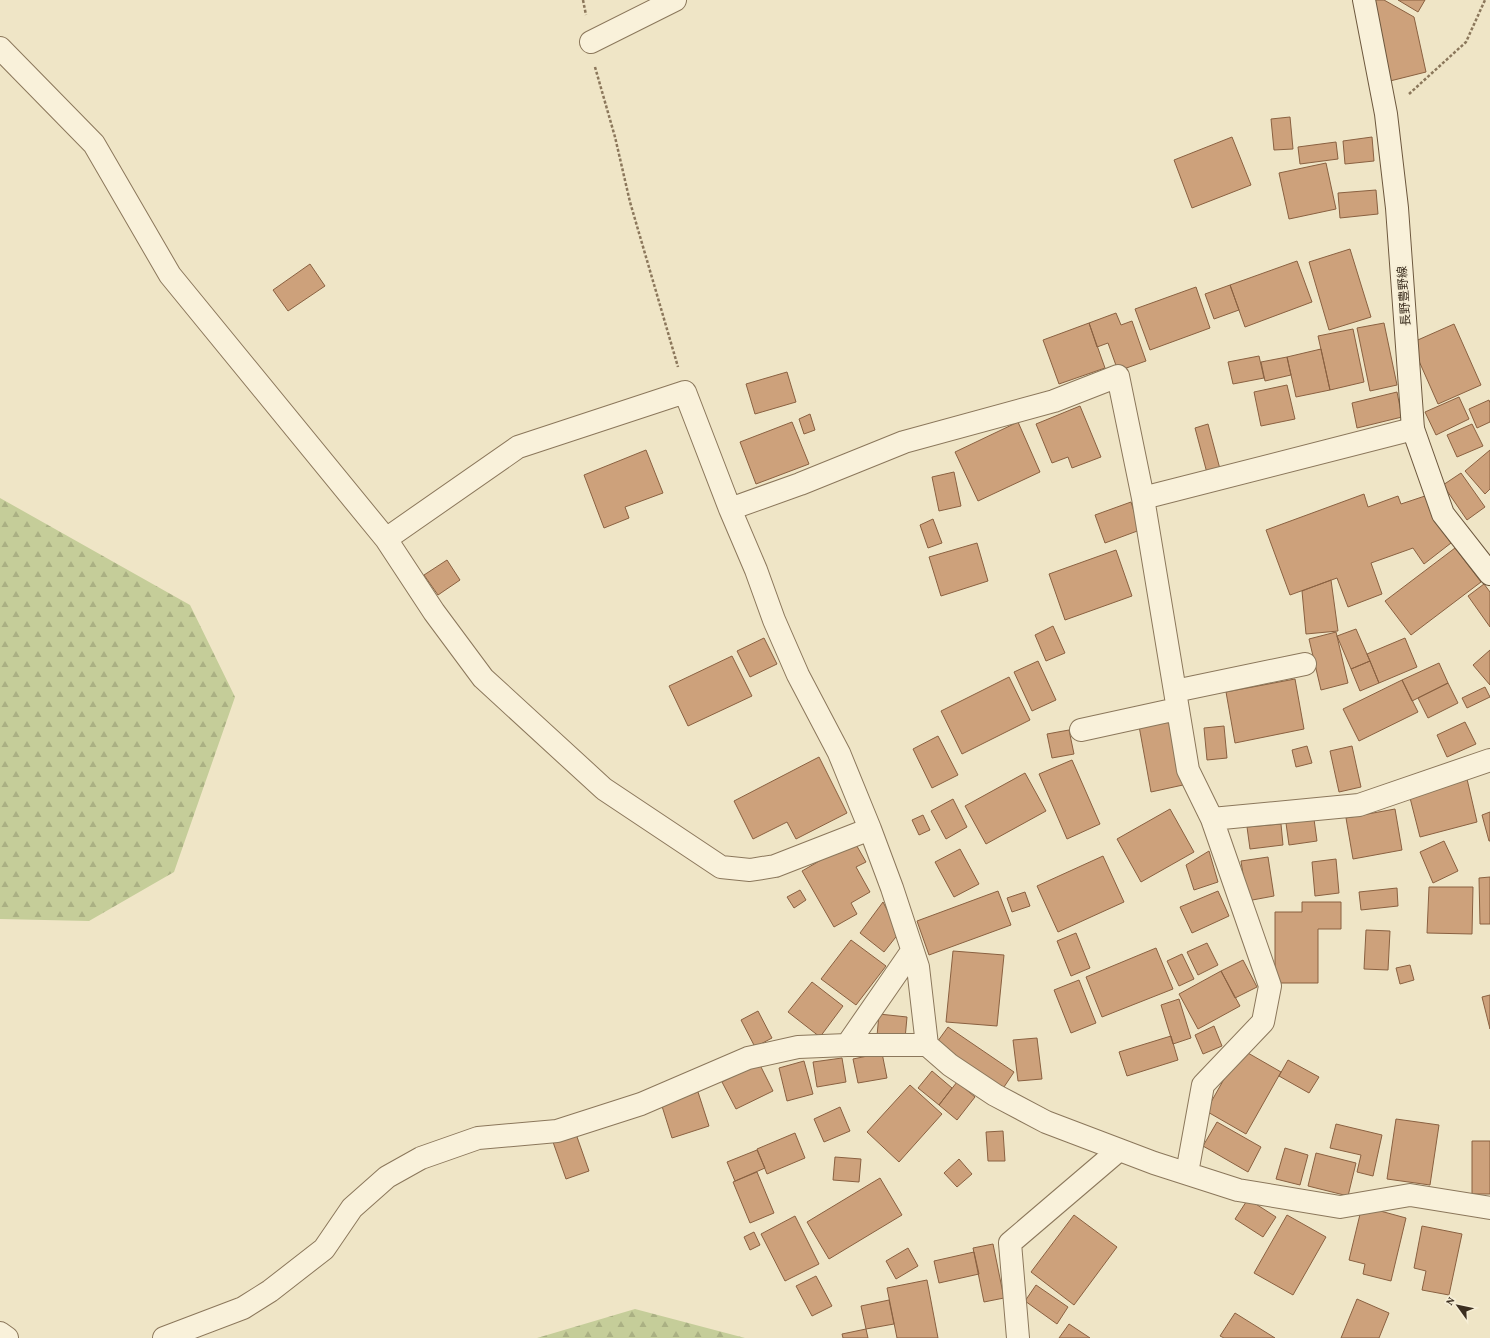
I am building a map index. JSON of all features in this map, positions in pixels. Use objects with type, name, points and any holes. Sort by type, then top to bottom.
[{"type":"street","points":[[591,42],[675,0]]},
{"type":"street","name":"長野豊野線","points":[[1364,0],[1386,114],[1397,208],[1413,429],[1443,514],[1490,574]]},
{"type":"street","points":[[0,48],[94,144],[170,275],[386,539],[434,612],[483,678],[604,789],[721,867],[750,870],[774,866],[870,829]]},
{"type":"street","points":[[730,509],[800,484],[904,442],[1054,401],[1118,376],[1143,498],[1188,770],[1212,819],[1270,986],[1263,1022],[1203,1085],[1187,1173]]},
{"type":"street","points":[[386,539],[518,447],[685,392],[783,641],[798,675],[839,753],[892,888],[918,967],[927,1045]]},
{"type":"street","points":[[1143,498],[1413,429]]},
{"type":"street","points":[[1081,730],[1176,700],[1305,664]]},
{"type":"street","points":[[1212,819],[1360,805],[1490,760]]},
{"type":"street","points":[[847,1045],[912,951]]},
{"type":"street","points":[[164,1338],[194,1332],[243,1308],[270,1291],[324,1249],[352,1208],[386,1177],[421,1158],[478,1138],[557,1131],[642,1104],[748,1058],[798,1047],[847,1045],[927,1045],[950,1065],[994,1095],[1046,1122],[1120,1150],[1238,1190],[1340,1207],[1410,1195],[1490,1208]]},
{"type":"street","points":[[1018,1338],[1010,1243],[1120,1150]]},
{"type":"street","points":[[0,1333],[7,1338]]},
{"type":"path","points":[[583,0],[595,68],[615,137],[630,202],[685,392]]},
{"type":"path","points":[[1386,114],[1466,42],[1485,0]]},
{"type":"green space","points":[[0,498],[190,605],[235,697],[174,872],[89,921],[0,919]]},
{"type":"green space","points":[[635,1309],[745,1338],[537,1338]]},
{"type":"building","points":[[1373,0],[1384,0],[1414,17],[1426,72],[1390,81]]},
{"type":"building","points":[[1398,0],[1425,0],[1418,12]]},
{"type":"building","points":[[1290,117],[1293,149],[1274,150],[1271,119]]},
{"type":"building","points":[[1232,137],[1251,185],[1192,208],[1174,160]]},
{"type":"building","points":[[1372,137],[1374,161],[1345,164],[1343,141]]},
{"type":"building","points":[[1336,142],[1338,159],[1300,164],[1298,147]]},
{"type":"building","points":[[1326,163],[1336,209],[1289,219],[1279,173]]},
{"type":"building","points":[[1376,190],[1378,214],[1340,218],[1338,193]]},
{"type":"building","points":[[1350,249],[1371,317],[1329,330],[1309,262]]},
{"type":"building","points":[[1297,261],[1312,302],[1245,327],[1230,285]]},
{"type":"building","points":[[310,264],[325,286],[288,311],[273,290]]},
{"type":"building","points":[[1230,285],[1239,310],[1214,319],[1205,294]]},
{"type":"building","points":[[1196,287],[1210,328],[1150,350],[1135,309]]},
{"type":"building","points":[[1116,313],[1121,325],[1132,321],[1146,361],[1118,371],[1108,343],[1097,347],[1089,323]]},
{"type":"building","points":[[1089,323],[1105,368],[1059,384],[1043,340]]},
{"type":"building","points":[[1384,323],[1397,385],[1370,391],[1357,328]]},
{"type":"building","points":[[1454,324],[1481,385],[1438,404],[1411,343]]},
{"type":"building","points":[[1353,329],[1364,382],[1330,390],[1318,336]]},
{"type":"building","points":[[1321,349],[1330,390],[1296,397],[1287,357]]},
{"type":"building","points":[[1259,356],[1264,378],[1233,384],[1228,362]]},
{"type":"building","points":[[1287,357],[1291,375],[1265,381],[1261,362]]},
{"type":"building","points":[[787,372],[796,402],[755,414],[746,384]]},
{"type":"building","points":[[1287,385],[1295,419],[1261,426],[1254,392]]},
{"type":"building","points":[[1397,392],[1402,417],[1357,428],[1352,403]]},
{"type":"building","points":[[1459,397],[1469,419],[1436,435],[1425,412]]},
{"type":"building","points":[[1489,400],[1490,422],[1477,428],[1469,409]]},
{"type":"building","points":[[1080,406],[1101,457],[1072,468],[1068,457],[1052,463],[1036,424]]},
{"type":"building","points":[[810,414],[815,430],[804,434],[799,419]]},
{"type":"building","points":[[792,422],[809,464],[756,484],[740,442]]},
{"type":"building","points":[[1018,422],[1040,472],[978,501],[955,452]]},
{"type":"building","points":[[1208,424],[1220,469],[1207,473],[1195,428]]},
{"type":"building","points":[[1472,424],[1483,446],[1457,457],[1447,435]]},
{"type":"building","points":[[646,450],[663,493],[625,507],[629,518],[604,528],[584,475]]},
{"type":"building","points":[[1490,450],[1490,489],[1485,494],[1465,471]]},
{"type":"building","points":[[954,472],[961,506],[939,511],[932,477]]},
{"type":"building","points":[[1461,473],[1485,507],[1467,520],[1443,485]]},
{"type":"building","points":[[1364,494],[1368,507],[1398,496],[1401,504],[1425,496],[1435,521],[1451,543],[1424,564],[1413,548],[1371,563],[1382,594],[1348,607],[1337,578],[1290,595],[1266,530]]},
{"type":"building","points":[[1131,502],[1140,530],[1105,543],[1095,515]]},
{"type":"building","points":[[933,519],[942,543],[928,548],[920,525]]},
{"type":"building","points":[[977,543],[988,581],[941,596],[929,557]]},
{"type":"building","points":[[1455,548],[1481,582],[1411,635],[1385,601]]},
{"type":"building","points":[[1116,550],[1132,596],[1065,620],[1049,574]]},
{"type":"building","points":[[447,560],[460,580],[438,595],[424,575]]},
{"type":"building","points":[[1331,580],[1338,631],[1306,634],[1302,591]]},
{"type":"building","points":[[1484,584],[1490,592],[1490,627],[1468,596]]},
{"type":"building","points":[[1053,626],[1065,653],[1046,661],[1035,635]]},
{"type":"building","points":[[1356,629],[1370,661],[1351,669],[1337,636]]},
{"type":"building","points":[[1336,632],[1348,683],[1321,690],[1309,639]]},
{"type":"building","points":[[764,638],[777,664],[750,677],[737,651]]},
{"type":"building","points":[[1405,638],[1417,667],[1379,683],[1367,654]]},
{"type":"building","points":[[1490,650],[1490,685],[1473,665]]},
{"type":"building","points":[[732,656],[752,696],[688,726],[669,686]]},
{"type":"building","points":[[1038,661],[1056,700],[1032,711],[1014,672]]},
{"type":"building","points":[[1370,661],[1379,683],[1360,691],[1351,669]]},
{"type":"building","points":[[1439,663],[1448,683],[1412,701],[1402,680]]},
{"type":"building","points":[[1009,677],[1030,720],[962,754],[941,711]]},
{"type":"building","points":[[1295,679],[1304,729],[1235,743],[1226,692]]},
{"type":"building","points":[[1402,680],[1418,712],[1359,741],[1343,709]]},
{"type":"building","points":[[1448,683],[1458,703],[1428,718],[1418,698]]},
{"type":"building","points":[[1485,687],[1490,697],[1467,708],[1462,698]]},
{"type":"building","points":[[1171,720],[1183,785],[1151,792],[1139,726]]},
{"type":"building","points":[[1465,722],[1476,744],[1447,757],[1437,735]]},
{"type":"building","points":[[1224,726],[1227,758],[1207,760],[1204,728]]},
{"type":"building","points":[[1069,730],[1074,754],[1052,758],[1047,734]]},
{"type":"building","points":[[938,736],[958,775],[932,788],[913,749]]},
{"type":"building","points":[[1307,746],[1312,763],[1296,767],[1292,750]]},
{"type":"building","points":[[1352,746],[1361,787],[1339,792],[1330,751]]},
{"type":"building","points":[[819,757],[847,813],[796,839],[787,822],[753,839],[734,801]]},
{"type":"building","points":[[1072,760],[1100,824],[1067,839],[1039,774]]},
{"type":"building","points":[[1025,773],[1046,811],[986,844],[965,806]]},
{"type":"building","points":[[1467,779],[1477,822],[1420,837],[1409,794]]},
{"type":"building","points":[[953,799],[967,827],[946,839],[931,811]]},
{"type":"building","points":[[1170,809],[1194,852],[1141,882],[1117,839]]},
{"type":"building","points":[[1395,809],[1402,850],[1353,859],[1346,818]]},
{"type":"building","points":[[1313,812],[1317,841],[1289,845],[1285,816]]},
{"type":"building","points":[[1490,812],[1490,841],[1489,841],[1482,815]]},
{"type":"building","points":[[923,815],[930,830],[919,835],[912,820]]},
{"type":"building","points":[[1281,824],[1283,845],[1250,849],[1247,827]]},
{"type":"building","points":[[854,841],[866,862],[856,867],[870,892],[851,903],[857,914],[834,927],[802,871]]},
{"type":"building","points":[[1444,841],[1458,871],[1433,883],[1420,852]]},
{"type":"building","points":[[960,849],[979,884],[954,897],[935,862]]},
{"type":"building","points":[[1209,851],[1218,882],[1194,890],[1186,865]]},
{"type":"building","points":[[1103,856],[1124,902],[1058,932],[1037,886]]},
{"type":"building","points":[[1268,857],[1274,896],[1247,901],[1241,861]]},
{"type":"building","points":[[1336,859],[1339,893],[1315,896],[1312,862]]},
{"type":"building","points":[[1490,877],[1490,924],[1480,924],[1479,878]]},
{"type":"building","points":[[1429,887],[1473,887],[1472,934],[1427,933]]},
{"type":"building","points":[[1397,888],[1398,906],[1361,910],[1359,892]]},
{"type":"building","points":[[800,890],[806,900],[794,908],[787,897]]},
{"type":"building","points":[[998,891],[1011,925],[929,955],[917,921]]},
{"type":"building","points":[[1218,891],[1229,916],[1192,933],[1180,907]]},
{"type":"building","points":[[1025,892],[1030,906],[1012,912],[1007,898]]},
{"type":"building","points":[[883,902],[899,933],[884,952],[860,933]]},
{"type":"building","points":[[1302,902],[1341,902],[1341,929],[1318,929],[1318,983],[1275,983],[1275,912],[1302,912]]},
{"type":"building","points":[[1366,930],[1390,931],[1388,970],[1364,969]]},
{"type":"building","points":[[1076,933],[1090,968],[1071,976],[1057,941]]},
{"type":"building","points":[[851,940],[886,966],[856,1005],[821,979]]},
{"type":"building","points":[[1207,943],[1218,965],[1198,975],[1187,952]]},
{"type":"building","points":[[1156,948],[1173,989],[1102,1017],[1086,977]]},
{"type":"building","points":[[953,951],[1004,955],[997,1026],[946,1022]]},
{"type":"building","points":[[1182,954],[1194,979],[1179,986],[1167,961]]},
{"type":"building","points":[[1243,960],[1257,987],[1235,998],[1221,971]]},
{"type":"building","points":[[1410,965],[1414,980],[1400,984],[1396,968]]},
{"type":"building","points":[[1221,971],[1240,1006],[1198,1029],[1179,994]]},
{"type":"building","points":[[1079,980],[1096,1023],[1071,1033],[1054,990]]},
{"type":"building","points":[[812,982],[843,1006],[820,1037],[788,1012]]},
{"type":"building","points":[[1490,995],[1490,1029],[1482,997]]},
{"type":"building","points":[[1179,999],[1191,1038],[1173,1044],[1161,1005]]},
{"type":"building","points":[[758,1011],[772,1038],[755,1047],[741,1020]]},
{"type":"building","points":[[879,1014],[907,1017],[905,1039],[877,1036]]},
{"type":"building","points":[[1214,1026],[1222,1046],[1203,1054],[1195,1035]]},
{"type":"building","points":[[948,1027],[1014,1072],[1002,1090],[935,1045]]},
{"type":"building","points":[[1171,1036],[1178,1060],[1127,1076],[1119,1052]]},
{"type":"building","points":[[1037,1038],[1042,1079],[1018,1081],[1013,1040]]},
{"type":"building","points":[[1241,1049],[1281,1072],[1246,1134],[1206,1111]]},
{"type":"building","points":[[882,1053],[887,1078],[858,1083],[853,1059]]},
{"type":"building","points":[[842,1058],[846,1082],[817,1087],[813,1062]]},
{"type":"building","points":[[1288,1060],[1319,1077],[1309,1093],[1279,1076]]},
{"type":"building","points":[[804,1061],[813,1094],[787,1101],[779,1068]]},
{"type":"building","points":[[759,1063],[773,1091],[736,1109],[722,1082]]},
{"type":"building","points":[[932,1071],[952,1088],[939,1105],[918,1088]]},
{"type":"building","points":[[957,1082],[975,1097],[957,1120],[939,1105]]},
{"type":"building","points":[[910,1085],[942,1114],[899,1162],[867,1132]]},
{"type":"building","points":[[698,1092],[709,1126],[672,1138],[661,1103]]},
{"type":"building","points":[[840,1107],[850,1131],[824,1142],[814,1119]]},
{"type":"building","points":[[1396,1119],[1439,1125],[1430,1185],[1387,1179]]},
{"type":"building","points":[[1217,1122],[1261,1147],[1248,1172],[1203,1146]]},
{"type":"building","points":[[1336,1124],[1382,1135],[1373,1176],[1357,1172],[1361,1155],[1330,1148]]},
{"type":"building","points":[[1003,1131],[1005,1161],[988,1161],[986,1132]]},
{"type":"building","points":[[795,1133],[805,1158],[767,1174],[757,1149]]},
{"type":"building","points":[[576,1134],[589,1171],[566,1179],[553,1142]]},
{"type":"building","points":[[1472,1141],[1490,1141],[1490,1194],[1472,1194]]},
{"type":"building","points":[[1285,1148],[1308,1155],[1300,1185],[1276,1179]]},
{"type":"building","points":[[757,1150],[765,1168],[735,1181],[727,1162]]},
{"type":"building","points":[[1316,1153],[1356,1163],[1348,1196],[1308,1186]]},
{"type":"building","points":[[835,1157],[861,1159],[859,1182],[833,1180]]},
{"type":"building","points":[[959,1159],[972,1174],[957,1187],[944,1173]]},
{"type":"building","points":[[757,1172],[774,1213],[750,1223],[733,1182]]},
{"type":"building","points":[[880,1178],[902,1215],[829,1259],[807,1222]]},
{"type":"building","points":[[1248,1199],[1276,1217],[1263,1237],[1235,1219]]},
{"type":"building","points":[[1362,1206],[1406,1218],[1391,1281],[1363,1274],[1365,1264],[1349,1260]]},
{"type":"building","points":[[1074,1215],[1117,1247],[1074,1305],[1031,1272]]},
{"type":"building","points":[[1287,1215],[1326,1237],[1293,1295],[1254,1273]]},
{"type":"building","points":[[795,1216],[819,1264],[785,1281],[761,1234]]},
{"type":"building","points":[[1422,1226],[1462,1234],[1449,1295],[1422,1290],[1426,1271],[1414,1268]]},
{"type":"building","points":[[754,1232],[760,1245],[750,1250],[744,1237]]},
{"type":"building","points":[[993,1244],[1004,1298],[984,1302],[973,1248]]},
{"type":"building","points":[[908,1248],[918,1266],[896,1279],[886,1261]]},
{"type":"building","points":[[974,1252],[979,1274],[939,1283],[934,1261]]},
{"type":"building","points":[[816,1276],[832,1306],[812,1316],[796,1286]]},
{"type":"building","points":[[927,1280],[938,1338],[897,1338],[887,1288]]},
{"type":"building","points":[[1036,1285],[1068,1307],[1057,1324],[1025,1301]]},
{"type":"building","points":[[1357,1299],[1389,1313],[1379,1338],[1341,1338]]},
{"type":"building","points":[[889,1300],[894,1324],[866,1329],[861,1306]]},
{"type":"building","points":[[1235,1313],[1275,1338],[1224,1338],[1220,1336]]},
{"type":"building","points":[[1069,1324],[1090,1338],[1059,1338]]},
{"type":"building","points":[[866,1329],[868,1338],[843,1338],[842,1334]]}]
